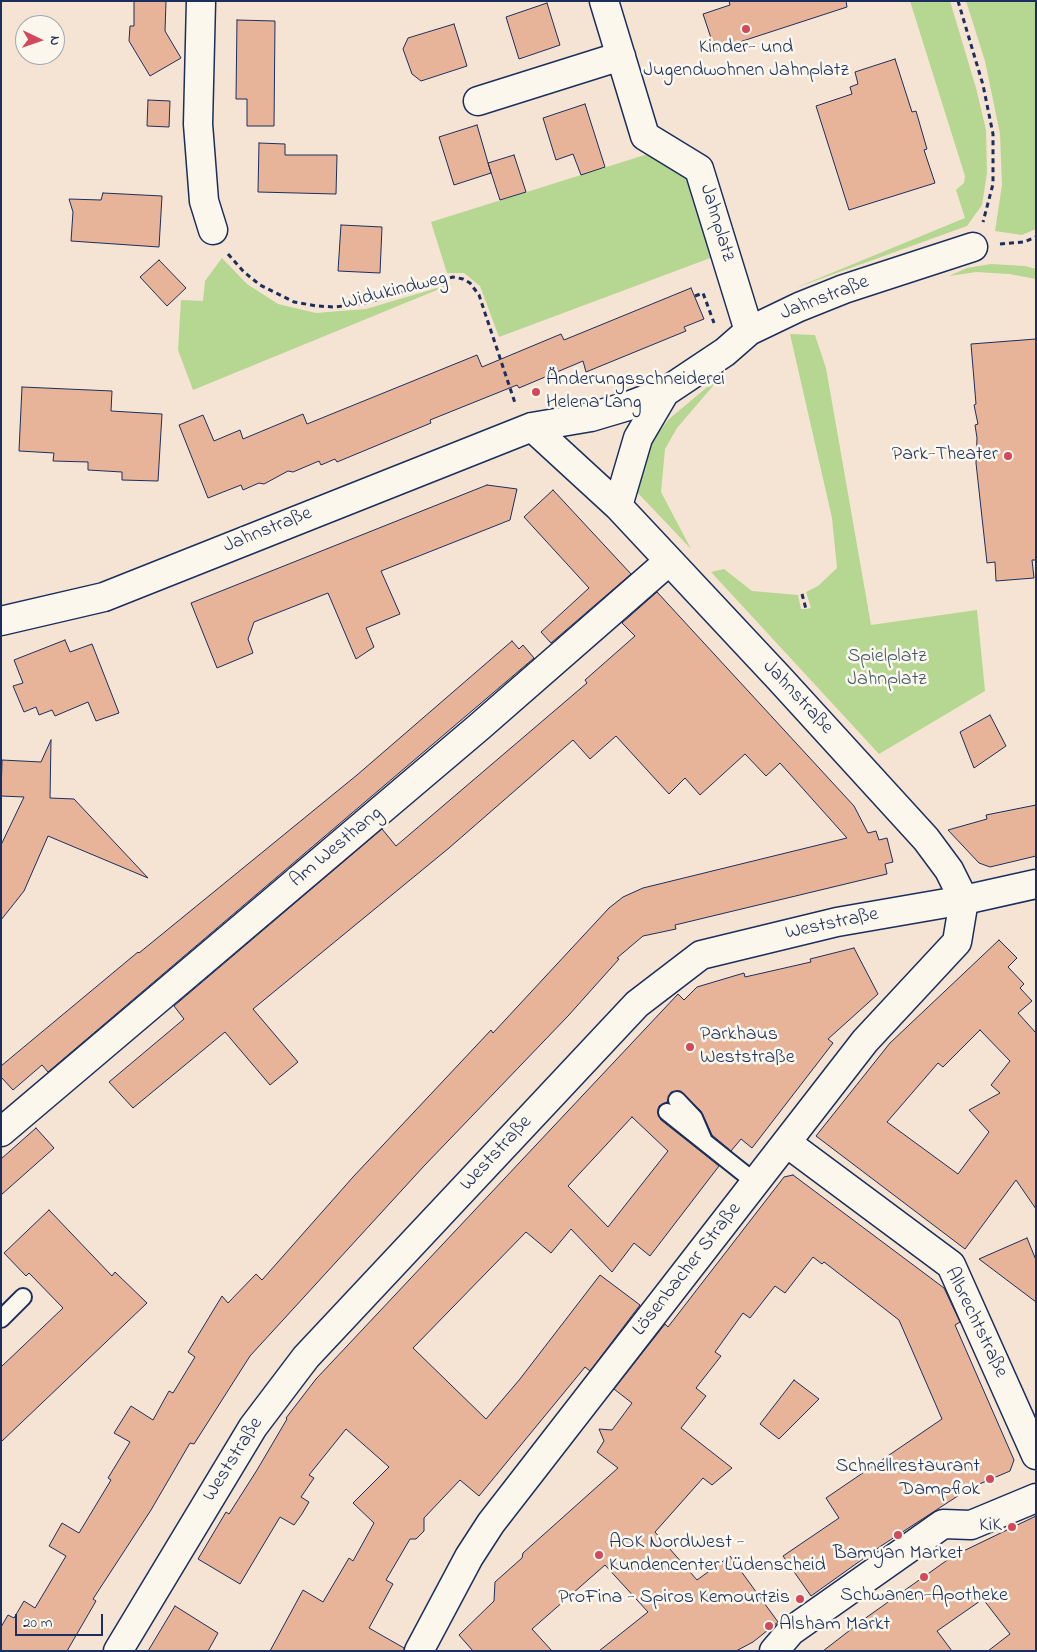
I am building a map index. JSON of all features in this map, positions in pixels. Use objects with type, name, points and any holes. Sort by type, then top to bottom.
[{"type":"street","points":[[201,1],[198,124],[204,201],[213,230]]},
{"type":"street","name":"Jahnplatz","points":[[604,1],[645,136],[699,169],[749,331]]},
{"type":"street","points":[[478,101],[620,56]]},
{"type":"street","name":"Jahnstraße","points":[[1,621],[104,597],[528,428],[591,417],[665,392],[725,352],[749,331],[799,307],[844,289],[973,247]]},
{"type":"street","name":"Jahnstraße","points":[[618,506],[638,438],[665,392]]},
{"type":"street","name":"Jahnstraße","points":[[528,428],[618,506],[926,839],[949,870],[964,900]]},
{"type":"street","name":"Am Westhang","points":[[1,1132],[479,728],[669,561]]},
{"type":"street","name":"Weststraße","points":[[118,1651],[253,1426],[306,1357],[637,1004],[701,955],[837,922],[964,900],[1036,884]]},
{"type":"street","name":"Lösenbacher Straße","points":[[420,1651],[470,1556],[491,1523],[865,1041],[957,942],[964,900]]},
{"type":"street","name":"Albrechtstraße","points":[[787,1143],[951,1265],[1036,1455]]},
{"type":"street","points":[[774,1651],[792,1630],[943,1524],[971,1525],[1036,1498]]},
{"type":"lane","points":[[672,1106],[694,1118],[704,1141],[756,1183]]},
{"type":"lane","points":[[1,1319],[23,1298]]},
{"type":"path","points":[[958,1],[982,85],[993,141],[992,196],[973,247]]},
{"type":"path","name":"Widukindweg","points":[[213,230],[227,253],[244,272],[260,285],[294,302],[335,307],[366,303],[453,277],[470,283],[479,294],[528,428]]},
{"type":"path","points":[[1024,242],[1036,237]]},
{"type":"path","points":[[695,296],[702,293],[725,352]]},
{"type":"path","points":[[802,594],[806,609]]},
{"type":"green space","points":[[910,1],[950,1],[976,88],[986,130],[987,173],[982,205],[967,226],[795,288],[965,218],[956,190],[964,183],[965,176]]},
{"type":"green space","points":[[966,1],[1036,1],[1036,229],[1022,235],[995,231],[1002,185],[1000,134],[985,61]]},
{"type":"green space","points":[[648,154],[687,178],[713,257],[499,337],[480,286],[464,273],[447,273],[431,222]]},
{"type":"green space","points":[[222,258],[247,284],[278,304],[316,313],[366,309],[454,283],[193,390],[178,350],[181,300],[203,301],[205,281]]},
{"type":"green space","points":[[991,264],[1025,266],[1036,269],[1036,279],[1009,274],[976,272],[949,276],[967,268]]},
{"type":"green space","name":"Spielplatz Jahnplatz","points":[[790,334],[815,335],[826,368],[871,625],[977,610],[985,691],[879,754],[711,572],[724,569],[752,591],[798,595],[801,609],[806,609],[811,608],[806,592],[818,586],[837,568],[832,518]]},
{"type":"green space","points":[[724,373],[677,428],[665,449],[661,492],[691,549],[636,491],[651,443],[669,419]]},
{"type":"building","points":[[134,1],[166,1],[165,31],[181,58],[150,76],[129,41],[130,26],[134,26]]},
{"type":"building","name":"Kinder- und Jugendwohnen Jahnplatz","points":[[729,1],[846,1],[847,7],[715,50],[703,14],[730,5]]},
{"type":"building","points":[[547,3],[560,45],[519,59],[506,17]]},
{"type":"building","points":[[237,20],[275,21],[274,126],[247,126],[247,99],[236,99]]},
{"type":"building","points":[[454,24],[467,66],[421,81],[412,74],[403,49],[408,38]]},
{"type":"building","points":[[895,59],[912,112],[916,111],[927,149],[924,150],[935,183],[849,210],[816,106],[852,94],[850,87],[858,84],[855,72]]},
{"type":"building","points":[[148,100],[170,101],[169,127],[147,126]]},
{"type":"building","points":[[585,104],[605,167],[581,175],[573,154],[556,160],[543,118]]},
{"type":"building","points":[[477,125],[491,173],[454,185],[439,137]]},
{"type":"building","points":[[259,143],[285,144],[285,155],[337,155],[336,194],[258,192]]},
{"type":"building","points":[[514,155],[526,192],[500,200],[488,163]]},
{"type":"building","points":[[103,193],[162,196],[159,247],[71,241],[73,212],[69,199],[101,200]]},
{"type":"building","points":[[341,225],[382,227],[380,273],[338,271]]},
{"type":"building","points":[[159,260],[186,288],[167,306],[140,277]]},
{"type":"building","points":[[691,288],[704,319],[684,327],[686,331],[586,372],[583,361],[519,388],[517,385],[430,420],[431,423],[337,462],[335,459],[321,465],[319,461],[293,472],[288,471],[264,484],[259,483],[243,490],[241,485],[208,498],[179,425],[203,415],[214,441],[240,430],[243,439],[303,414],[307,424],[477,355],[482,367],[561,334],[564,340]]},
{"type":"building","name":"Park-Theater","points":[[1036,339],[1036,560],[1032,560],[1034,578],[996,581],[995,562],[987,563],[976,463],[977,438],[975,425],[978,424],[974,405],[976,404],[971,344]]},
{"type":"building","points":[[22,387],[112,391],[111,411],[162,414],[158,481],[122,480],[122,472],[88,470],[88,462],[53,461],[54,453],[19,451]]},
{"type":"building","points":[[487,485],[517,489],[510,520],[381,571],[400,614],[366,628],[374,647],[356,659],[328,593],[254,622],[248,639],[253,653],[217,668],[191,603]]},
{"type":"building","points":[[553,490],[631,574],[551,643],[541,632],[589,588],[524,517]]},
{"type":"building","points":[[657,592],[854,806],[868,833],[876,831],[879,840],[887,838],[893,862],[885,864],[887,874],[675,925],[676,929],[643,936],[617,958],[619,959],[568,1016],[424,1166],[250,1356],[194,1444],[190,1443],[151,1510],[93,1599],[96,1601],[67,1651],[1,1651],[1,1627],[8,1615],[14,1618],[24,1601],[35,1608],[66,1556],[49,1546],[62,1523],[79,1533],[111,1480],[108,1478],[130,1442],[114,1433],[131,1406],[153,1420],[169,1391],[173,1393],[195,1357],[188,1352],[222,1296],[228,1303],[256,1274],[262,1280],[353,1177],[491,1030],[493,1033],[609,908],[623,897],[643,888],[847,838],[780,763],[766,776],[745,754],[700,795],[685,778],[669,794],[616,736],[590,759],[573,740],[449,848],[253,1009],[298,1062],[270,1085],[225,1032],[133,1108],[109,1082],[184,1019],[174,1006],[382,829],[396,846],[587,683],[585,680],[635,636],[622,623]]},
{"type":"building","points":[[65,640],[70,652],[92,644],[119,713],[96,721],[88,702],[55,716],[52,710],[39,715],[36,707],[24,712],[13,686],[23,683],[14,660]]},
{"type":"building","points":[[512,641],[519,649],[523,645],[534,658],[48,1072],[42,1065],[13,1090],[1,1077],[1,1066],[138,952],[357,775]]},
{"type":"building","points":[[990,715],[1006,746],[974,768],[960,732]]},
{"type":"building","points":[[51,740],[50,798],[74,799],[148,878],[48,836],[24,891],[1,920],[1,845],[24,797],[1,796],[2,760],[41,762]]},
{"type":"building","points":[[1036,805],[1036,856],[990,867],[979,863],[948,830],[987,819],[986,815]]},
{"type":"building","points":[[999,940],[1017,958],[1008,967],[1024,984],[1020,988],[1032,1001],[1018,1013],[1036,1033],[1036,1209],[1016,1180],[965,1249],[816,1136],[890,1043]],"holes":[[[980,1030],[1010,1061],[991,1085],[1000,1093],[969,1110],[989,1132],[958,1174],[887,1122],[938,1063],[943,1067]]]},
{"type":"building","points":[[854,948],[878,994],[828,1039],[833,1043],[752,1148],[741,1139],[731,1151],[712,1135],[701,1111],[680,1091],[671,1092],[667,1102],[659,1106],[658,1115],[661,1120],[719,1166],[650,1256],[634,1243],[612,1272],[571,1229],[551,1253],[526,1232],[413,1348],[486,1419],[520,1379],[600,1275],[640,1305],[590,1371],[585,1367],[479,1496],[460,1480],[424,1518],[424,1531],[416,1539],[410,1539],[386,1580],[393,1584],[369,1628],[404,1648],[404,1651],[270,1651],[303,1590],[323,1602],[349,1558],[353,1561],[374,1523],[353,1503],[389,1467],[346,1429],[309,1475],[314,1478],[301,1497],[309,1502],[302,1514],[294,1525],[280,1517],[240,1584],[198,1559],[226,1512],[229,1514],[257,1470],[286,1418],[316,1379],[678,994],[684,1000],[697,987],[744,973],[745,977],[811,962],[810,959]],"holes":[[[632,1117],[668,1151],[608,1227],[568,1186]]]},
{"type":"building","points":[[36,1128],[54,1148],[1,1195],[1,1159]]},
{"type":"building","points":[[793,1175],[944,1288],[960,1322],[955,1325],[1014,1460],[1010,1471],[970,1488],[881,1546],[811,1596],[783,1556],[839,1518],[826,1498],[942,1419],[899,1320],[824,1262],[822,1264],[813,1257],[785,1293],[775,1286],[750,1318],[743,1313],[715,1352],[721,1356],[696,1388],[706,1396],[681,1428],[732,1468],[712,1485],[703,1478],[655,1532],[697,1580],[730,1556],[778,1622],[753,1642],[736,1651],[599,1651],[648,1612],[605,1565],[532,1629],[552,1651],[473,1651],[459,1635],[494,1601],[495,1582],[522,1558],[523,1553],[618,1468],[597,1452],[604,1441],[599,1429],[612,1430],[632,1403],[614,1389],[665,1324],[668,1327],[784,1177]]},
{"type":"building","points":[[49,1210],[112,1276],[115,1272],[147,1303],[1,1442],[1,1367],[63,1308],[29,1273],[26,1276],[4,1253]]},
{"type":"building","points":[[1027,1238],[1036,1260],[1036,1302],[979,1259]]},
{"type":"building","points":[[794,1380],[819,1399],[779,1439],[760,1424]]},
{"type":"building","points":[[1036,1516],[1036,1651],[988,1651],[1010,1634],[983,1599],[937,1631],[952,1651],[823,1651],[953,1556]]},
{"type":"building","points":[[175,1606],[218,1633],[208,1651],[148,1651]]},
{"type":"place","name":"Kinder- und Jugendwohnen Jahnplatz","points":[[746,29]]},
{"type":"place","name":"Änderungsschneiderei Helena Lang","points":[[536,392]]},
{"type":"place","name":"Park-Theater","points":[[1008,456]]},
{"type":"place","name":"Parkhaus Weststraße","points":[[690,1047]]},
{"type":"place","name":"Schnellrestaurant Dampflok","points":[[990,1479]]},
{"type":"place","name":"KiK","points":[[1012,1527]]},
{"type":"place","name":"Bamyan Market","points":[[898,1535]]},
{"type":"place","name":"AOK NordWest - Kundencenter Lüdenscheid","points":[[599,1555]]},
{"type":"place","name":"Schwanen-Apotheke","points":[[924,1577]]},
{"type":"place","name":"ProFina - Spiros Kemourtzis","points":[[800,1599]]},
{"type":"place","name":"Alsham Markt","points":[[769,1626]]}]
